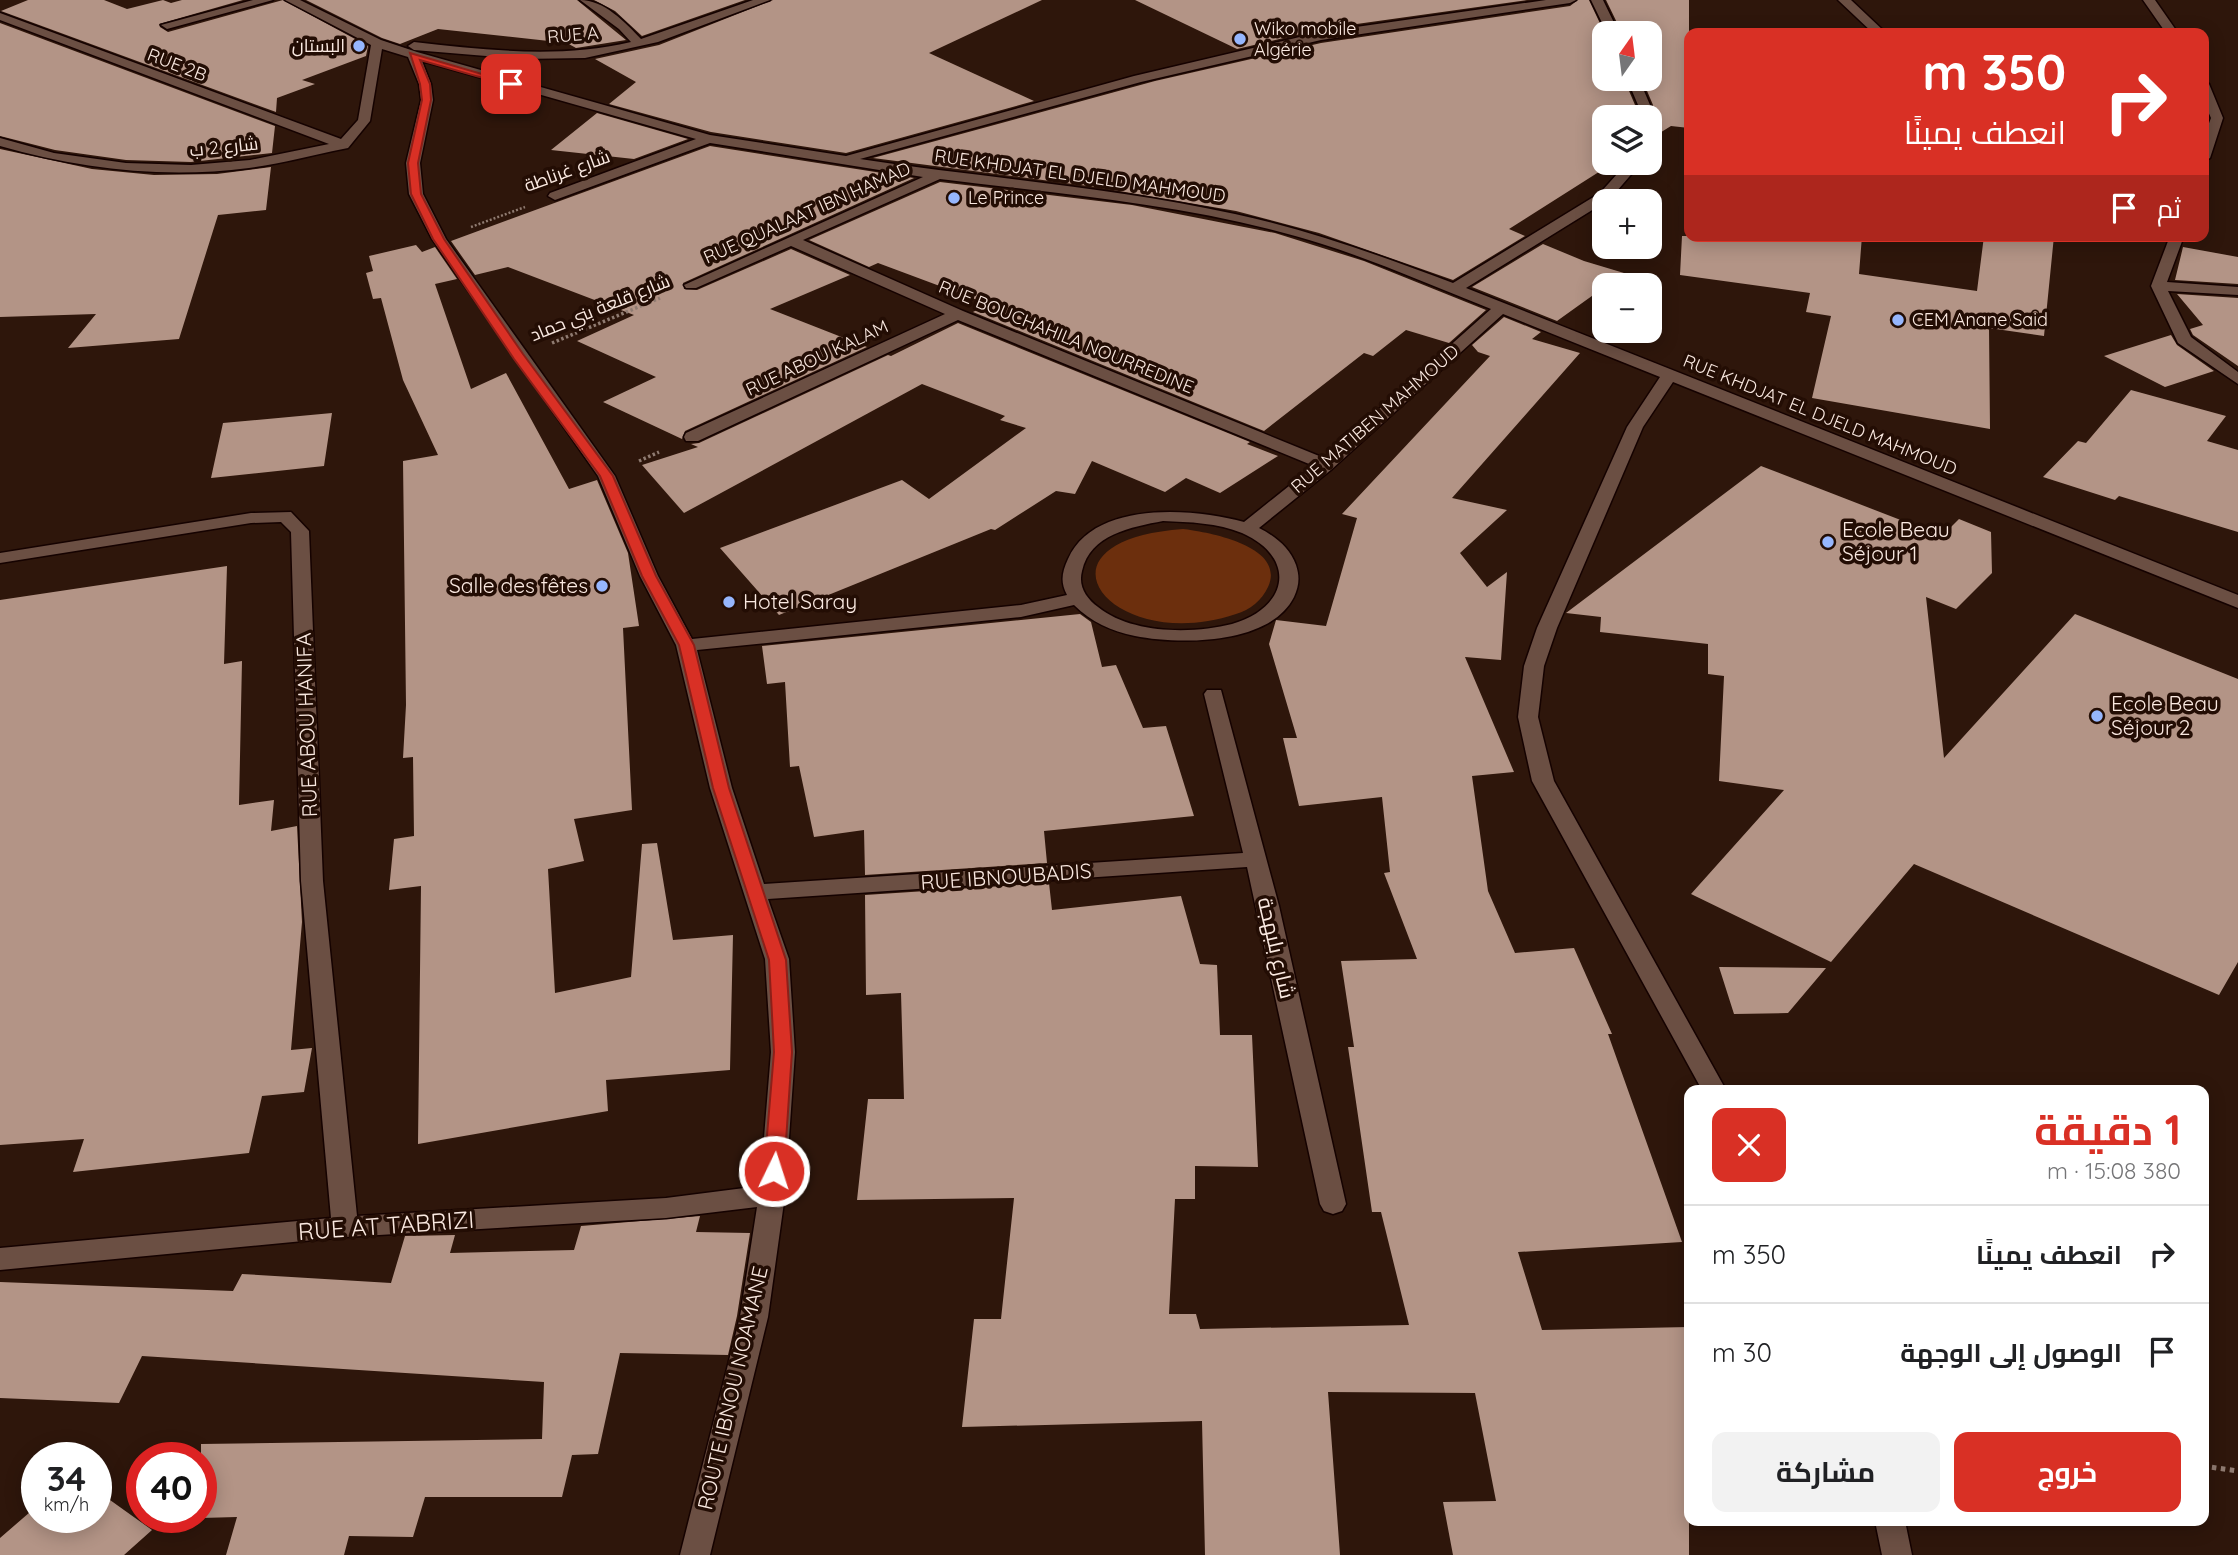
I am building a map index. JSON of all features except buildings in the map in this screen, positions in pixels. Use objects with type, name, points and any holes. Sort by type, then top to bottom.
[{"type":"street","points":[[167,25],[267,0]]},
{"type":"street","name":"RUE KHDJAT EL DJELD MAHMOUD","points":[[291,0],[377,43],[413,55],[709,139],[938,175],[1137,200],[1235,218],[1327,242],[1454,289],[2238,602]]},
{"type":"street","points":[[586,0],[623,27],[638,43]]},
{"type":"street","name":"RUE A","points":[[377,43],[553,56],[587,54],[638,43],[764,0]]},
{"type":"street","points":[[847,159],[1138,79],[1321,36],[1570,0]]},
{"type":"street","points":[[1597,0],[1607,21]]},
{"type":"street","points":[[1844,0],[1875,28]]},
{"type":"street","points":[[2149,0],[2169,28]]},
{"type":"street","name":"RUE 2B","points":[[0,16],[343,145]]},
{"type":"street","points":[[343,145],[364,121],[377,43]]},
{"type":"street","name":"ROUTE IBNOU NOAMANE","points":[[413,55],[425,84],[427,100],[413,163],[416,194],[439,239],[606,476],[649,576],[687,645],[721,788],[777,960],[783,1052],[772,1195],[754,1317],[695,1555]]},
{"type":"street","points":[[2209,100],[2216,118],[2209,140]]},
{"type":"street","name":"شارع غرناطة","points":[[555,195],[709,139]]},
{"type":"street","name":"شارع 2 ب","points":[[0,142],[53,157],[126,167],[191,169],[250,163],[343,145]]},
{"type":"street","name":"RUE QUALAAT IBN HAMAD","points":[[691,285],[938,175]]},
{"type":"street","points":[[1454,289],[1605,196],[1623,175]]},
{"type":"street","name":"RUE BOUCHAHILA NOURREDINE","points":[[792,241],[958,314],[1326,465]]},
{"type":"street","points":[[2175,242],[2158,286],[2185,340],[2238,379]]},
{"type":"street","points":[[2158,286],[2238,291]]},
{"type":"street","name":"RUE MATIBEN MAHMOUD","points":[[1247,529],[1326,465],[1502,308]]},
{"type":"street","name":"RUE ABOU KALAM","points":[[692,437],[958,314]]},
{"type":"street","points":[[1669,375],[1634,427],[1546,628],[1534,666],[1528,717],[1542,781],[1711,1085]]},
{"type":"street","name":"RUE ABOU HANIFA","points":[[0,558],[251,519],[285,516],[300,531],[312,881],[345,1227]]},
{"type":"street","points":[[1163,516],[1200,517],[1247,529],[1275,545],[1289,564],[1291,585],[1279,605],[1254,622],[1220,633],[1180,636],[1155,634],[1119,625],[1090,610],[1078,598],[1070,579],[1078,552],[1098,535],[1127,523],[1163,516]]},
{"type":"street","points":[[687,645],[1021,611],[1078,598]]},
{"type":"street","name":"شارع بلبهجة","points":[[1214,694],[1256,859],[1333,1204]]},
{"type":"street","name":"RUE IBNOUBADIS","points":[[756,892],[1256,859]]},
{"type":"street","name":"RUE AT TABRIZI","points":[[0,1259],[345,1227],[666,1208],[772,1195]]},
{"type":"street","points":[[1891,1526],[1897,1555]]},
{"type":"path","name":"شارع غرناطة","points":[[439,239],[555,195]]},
{"type":"path","name":"شارع قلعة بني حماد","points":[[519,356],[691,285]]},
{"type":"path","points":[[606,476],[692,437]]},
{"type":"path","points":[[2209,1467],[2238,1471]]},
{"type":"shaded area","points":[[1183,529],[1226,538],[1256,551],[1266,561],[1271,573],[1268,587],[1259,600],[1236,614],[1191,623],[1152,620],[1122,609],[1102,592],[1096,572],[1105,553],[1134,538]]},
{"type":"place","name":"Wiko mobile Algérie","points":[[1240,39]]},
{"type":"place","name":"البستان","points":[[359,46]]},
{"type":"place","name":"Le Prince","points":[[954,198]]},
{"type":"place","name":"CEM Anane Said","points":[[1898,320]]},
{"type":"place","name":"Ecole Beau Séjour 1","points":[[1828,542]]},
{"type":"place","name":"Salle des fêtes","points":[[602,586]]},
{"type":"place","name":"Hotel Saray","points":[[729,602]]},
{"type":"place","name":"Ecole Beau Séjour 2","points":[[2097,716]]},
{"type":"route","points":[[511,84],[413,55],[425,84],[427,100],[413,163],[416,194],[439,239],[606,476],[649,576],[687,645],[721,788],[777,960],[783,1052],[774,1171]]}]
